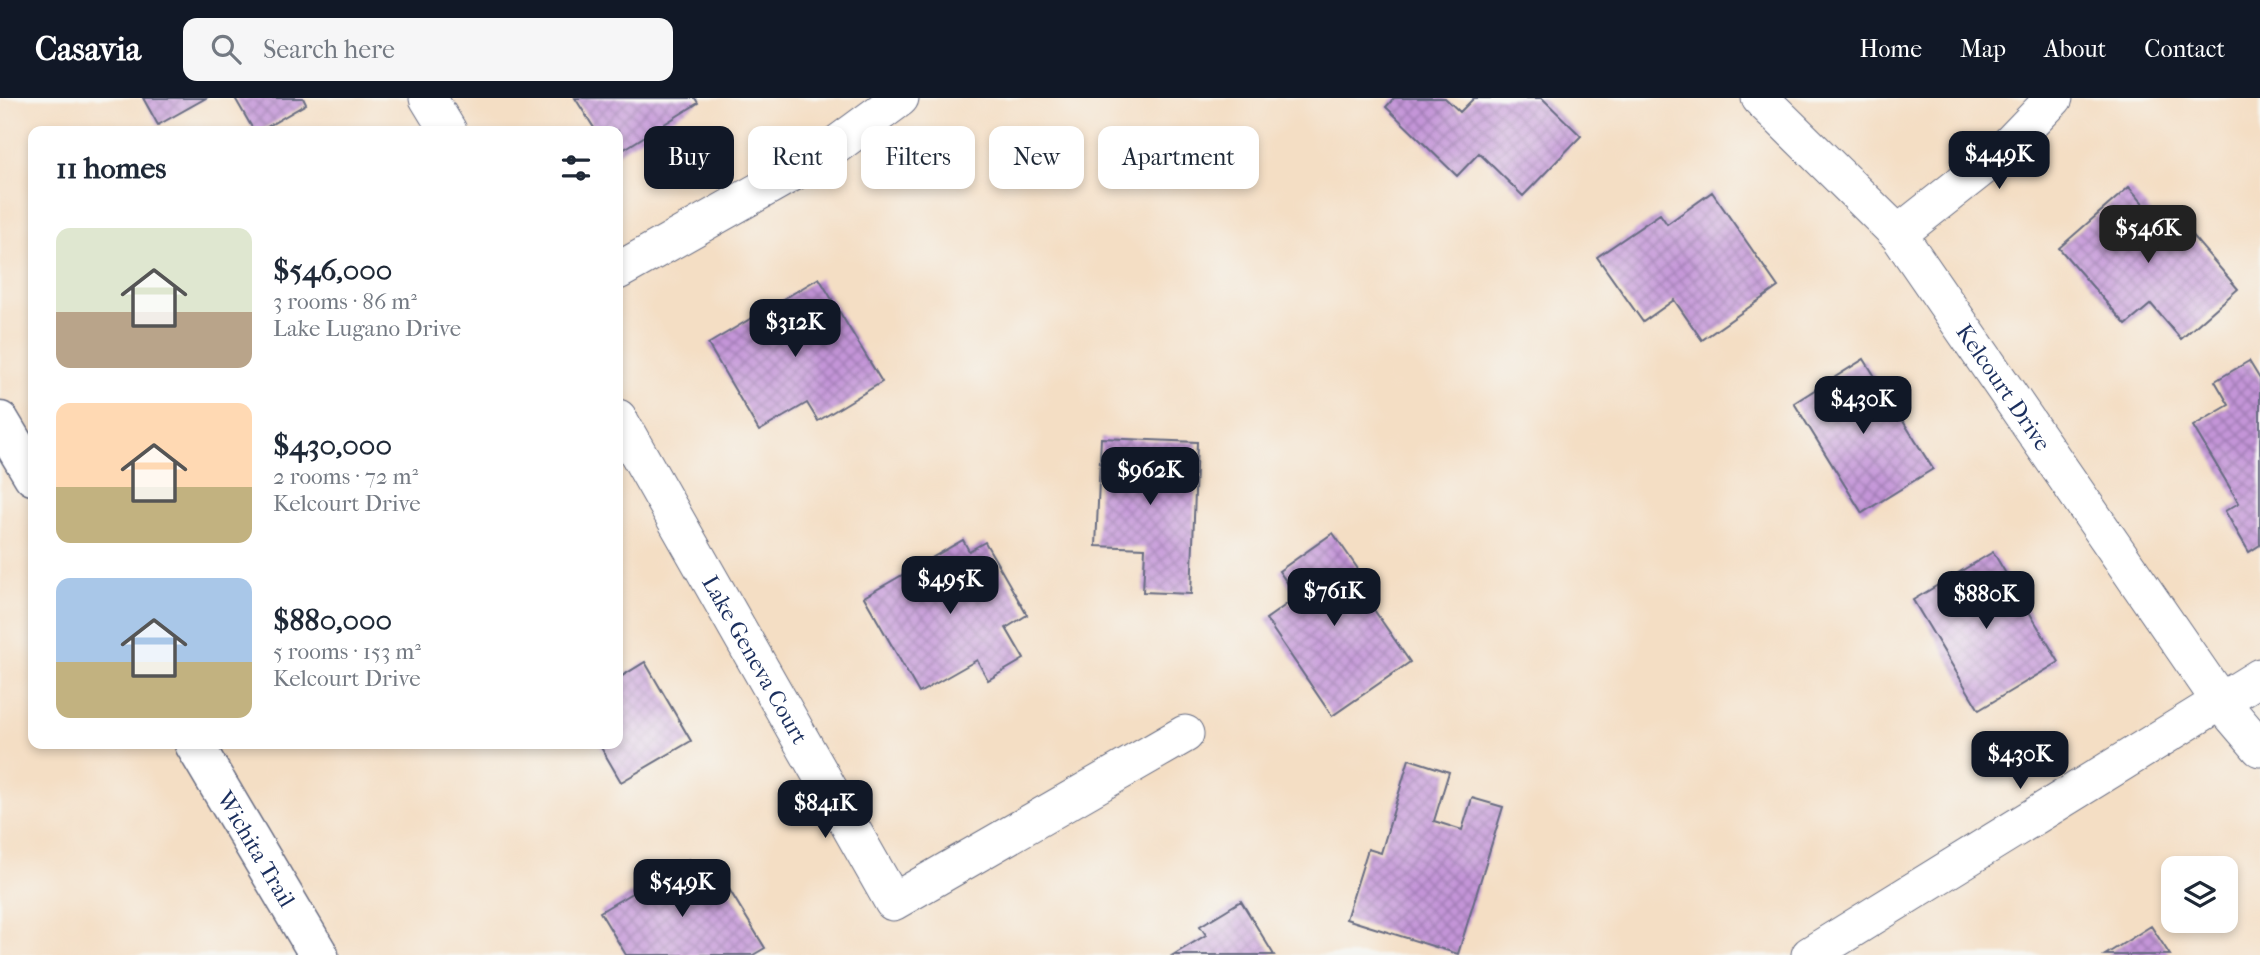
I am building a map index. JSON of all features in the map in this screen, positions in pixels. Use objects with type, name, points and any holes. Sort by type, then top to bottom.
[{"type":"street","points":[[428,98],[445,126]]},
{"type":"street","points":[[623,268],[820,157],[900,98]]},
{"type":"street","name":"Kelcourt Drive","points":[[1760,98],[1898,234],[2220,701],[2260,748]]},
{"type":"street","points":[[1898,234],[2003,151],[2054,98]]},
{"type":"street","points":[[0,421],[28,468]]},
{"type":"street","name":"Lake Geneva Court","points":[[623,427],[893,902],[1185,734]]},
{"type":"street","points":[[1810,955],[2260,677]]},
{"type":"street","name":"Wichita Trail","points":[[197,749],[318,955]]},
{"type":"building","points":[[143,98],[206,98],[158,125]]},
{"type":"building","points":[[235,98],[303,98],[306,104],[269,126],[251,126]]},
{"type":"building","points":[[575,98],[695,98],[698,103],[661,126],[644,126],[644,137],[623,150],[623,126],[593,126]]},
{"type":"building","points":[[1394,98],[1445,98],[1460,112],[1474,98],[1542,98],[1581,136],[1523,196],[1479,153],[1457,176],[1386,107]]},
{"type":"building","points":[[2129,187],[2159,222],[2172,212],[2238,289],[2181,339],[2151,304],[2126,325],[2059,248]]},
{"type":"building","points":[[1712,192],[1778,287],[1702,340],[1674,300],[1643,322],[1597,257],[1660,214],[1667,224]]},
{"type":"building","points":[[819,278],[882,382],[818,421],[807,403],[759,431],[708,344]]},
{"type":"building","points":[[1864,359],[1933,469],[1862,513],[1794,403]]},
{"type":"building","points":[[2249,361],[2260,379],[2260,545],[2249,552],[2225,511],[2239,503],[2193,426],[2229,405],[2215,381]]},
{"type":"building","points":[[1101,438],[1197,442],[1191,594],[1143,592],[1145,548],[1096,546]]},
{"type":"building","points":[[1333,533],[1358,569],[1350,575],[1410,662],[1332,716],[1266,619],[1297,597],[1279,571]]},
{"type":"building","points":[[963,540],[969,551],[985,542],[1027,615],[1006,628],[1024,659],[988,680],[977,660],[919,693],[864,597]]},
{"type":"building","points":[[1993,552],[2059,662],[1979,710],[1913,600]]},
{"type":"building","points":[[645,662],[691,741],[621,782],[602,749],[623,749],[623,675]]},
{"type":"building","points":[[1409,759],[1449,772],[1434,821],[1462,830],[1472,798],[1503,807],[1458,954],[1346,919],[1368,849],[1381,853]]},
{"type":"building","points":[[689,859],[708,891],[724,881],[765,948],[753,955],[626,955],[600,912]]},
{"type":"building","points":[[1241,901],[1274,955],[1173,955],[1206,935],[1200,926]]},
{"type":"building","points":[[2151,926],[2170,955],[2105,955]]}]
